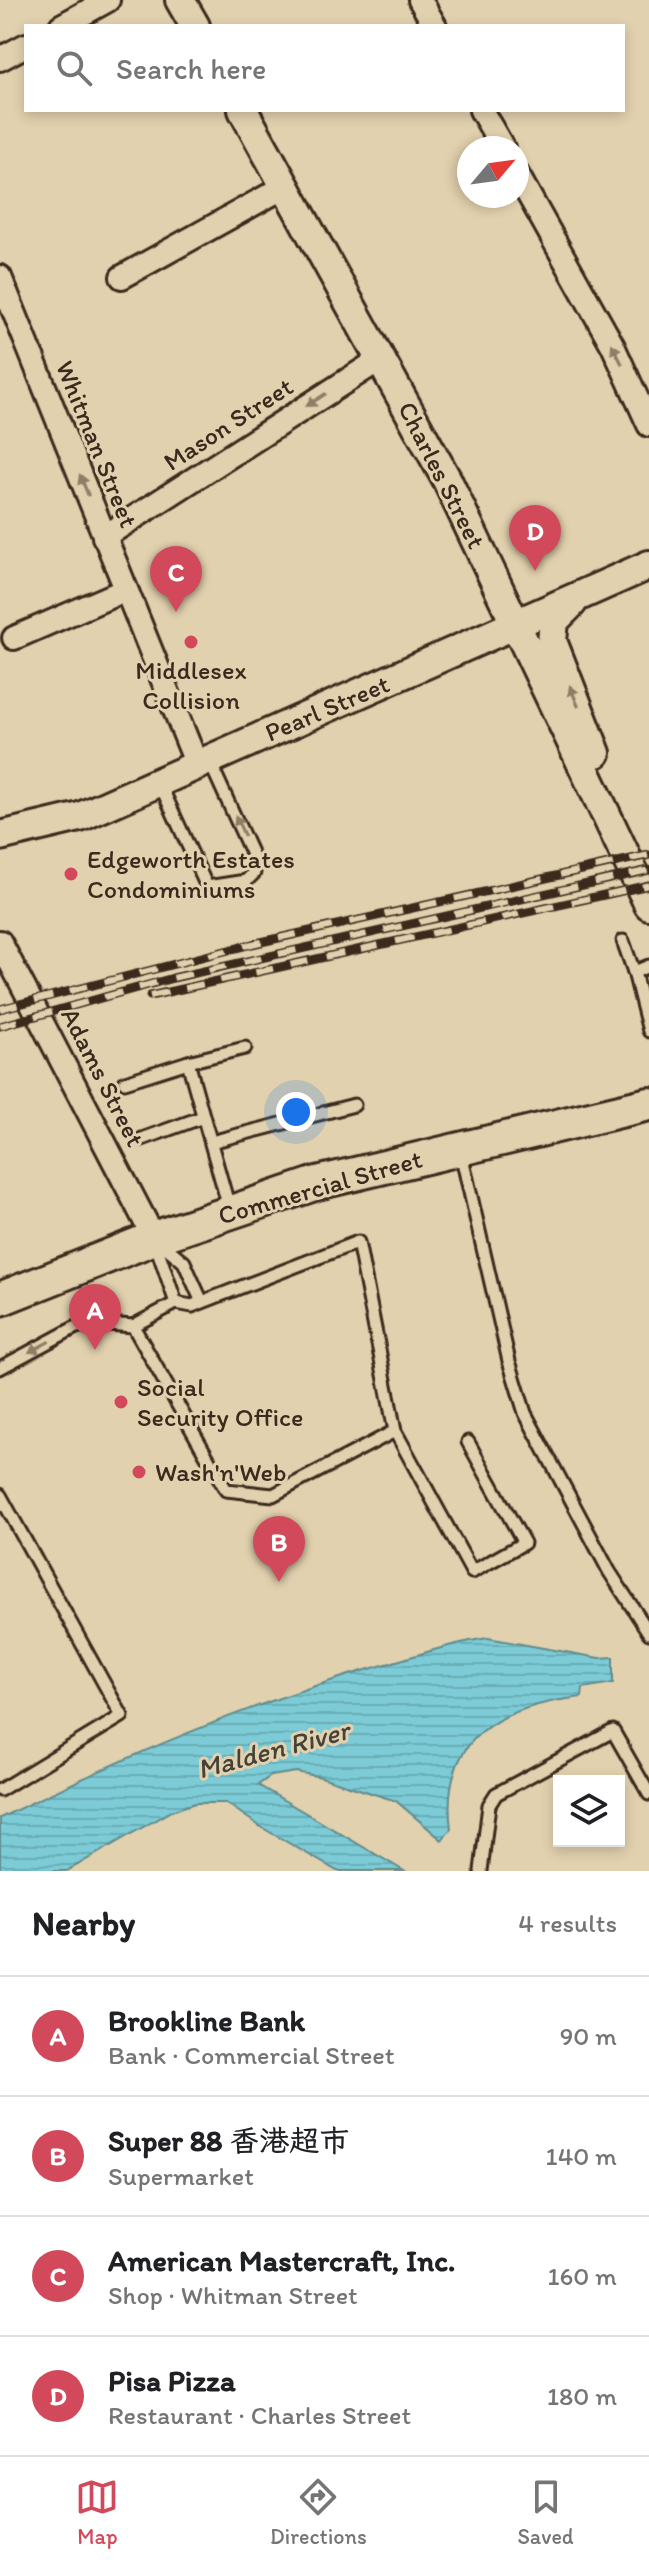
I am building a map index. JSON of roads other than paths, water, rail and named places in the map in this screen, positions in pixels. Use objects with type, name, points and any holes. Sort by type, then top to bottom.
[{"type":"main road","name":"Commercial Street","points":[[0,1299],[154,1238],[317,1183],[649,1104]]},
{"type":"street","points":[[65,24],[108,0]]},
{"type":"street","points":[[180,0],[194,24]]},
{"type":"street","points":[[420,0],[434,24]]},
{"type":"street","points":[[0,59],[24,46]]},
{"type":"street","name":"Charles Street","points":[[244,112],[447,480],[649,905]]},
{"type":"street","points":[[482,112],[496,136]]},
{"type":"street","points":[[122,277],[286,186]]},
{"type":"street","points":[[529,196],[613,346],[649,425]]},
{"type":"street","name":"Whitman Street","points":[[0,277],[125,590],[203,762]]},
{"type":"street","name":"Mason Street","points":[[104,537],[382,358]]},
{"type":"street","name":"Pearl Street","points":[[0,836],[74,820],[649,565]]},
{"type":"street","points":[[14,638],[125,590]]},
{"type":"street","name":"Charles Street","points":[[584,596],[557,617],[552,641],[607,783],[624,850]]},
{"type":"street","name":"Adams Street","points":[[0,942],[154,1238]]},
{"type":"lane","points":[[159,782],[207,887],[246,881],[254,873],[254,859],[203,762]]},
{"type":"lane","points":[[623,941],[649,1031]]},
{"type":"lane","points":[[634,972],[649,966]]},
{"type":"lane","points":[[125,1082],[245,1048]]},
{"type":"lane","points":[[188,1062],[230,1212]]},
{"type":"lane","points":[[211,1142],[354,1105]]},
{"type":"lane","points":[[142,1139],[203,1117]]},
{"type":"lane","points":[[460,1149],[509,1361],[525,1413],[609,1571],[649,1633]]},
{"type":"lane","points":[[154,1238],[184,1262],[202,1302]]},
{"type":"lane","points":[[154,1238],[176,1303]]},
{"type":"lane","points":[[0,1368],[76,1327],[95,1323],[133,1326],[176,1303],[192,1306],[358,1242],[395,1431],[472,1572],[524,1543],[468,1442]]},
{"type":"lane","points":[[133,1326],[226,1490],[273,1495],[395,1431]]},
{"type":"lane","points":[[0,1495],[122,1716],[0,1790]]},
{"type":"lane","points":[[481,1871],[489,1805],[496,1794],[613,1731],[649,1794]]},
{"type":"water","name":"Malden River","points":[[488,1638],[599,1658],[613,1657],[613,1683],[583,1688],[582,1697],[526,1708],[502,1718],[482,1732],[466,1749],[455,1770],[450,1797],[451,1829],[442,1840],[396,1801],[321,1777],[296,1772],[271,1776],[258,1785],[404,1871],[337,1871],[226,1803],[195,1803],[171,1811],[67,1871],[0,1871],[0,1818],[47,1795],[188,1733],[284,1696],[435,1650]]},
{"type":"railway","points":[[0,1009],[252,944],[649,855]]},
{"type":"railway","points":[[0,1026],[173,978],[649,870]]},
{"type":"railway","points":[[150,996],[649,885]]},
{"type":"place","name":"Pisa Pizza","points":[[535,571]]},
{"type":"place","name":"American Mastercraft, Inc.","points":[[176,612]]},
{"type":"place","name":"Middlesex Collision","points":[[191,642]]},
{"type":"place","name":"Edgeworth Estates Condominiums","points":[[71,874]]},
{"type":"place","name":"Brookline Bank","points":[[95,1350]]},
{"type":"place","name":"Social Security Office","points":[[121,1402]]},
{"type":"place","name":"Wash'n'Web","points":[[139,1472]]},
{"type":"place","name":"Super 88 香港超市","points":[[279,1582]]}]
